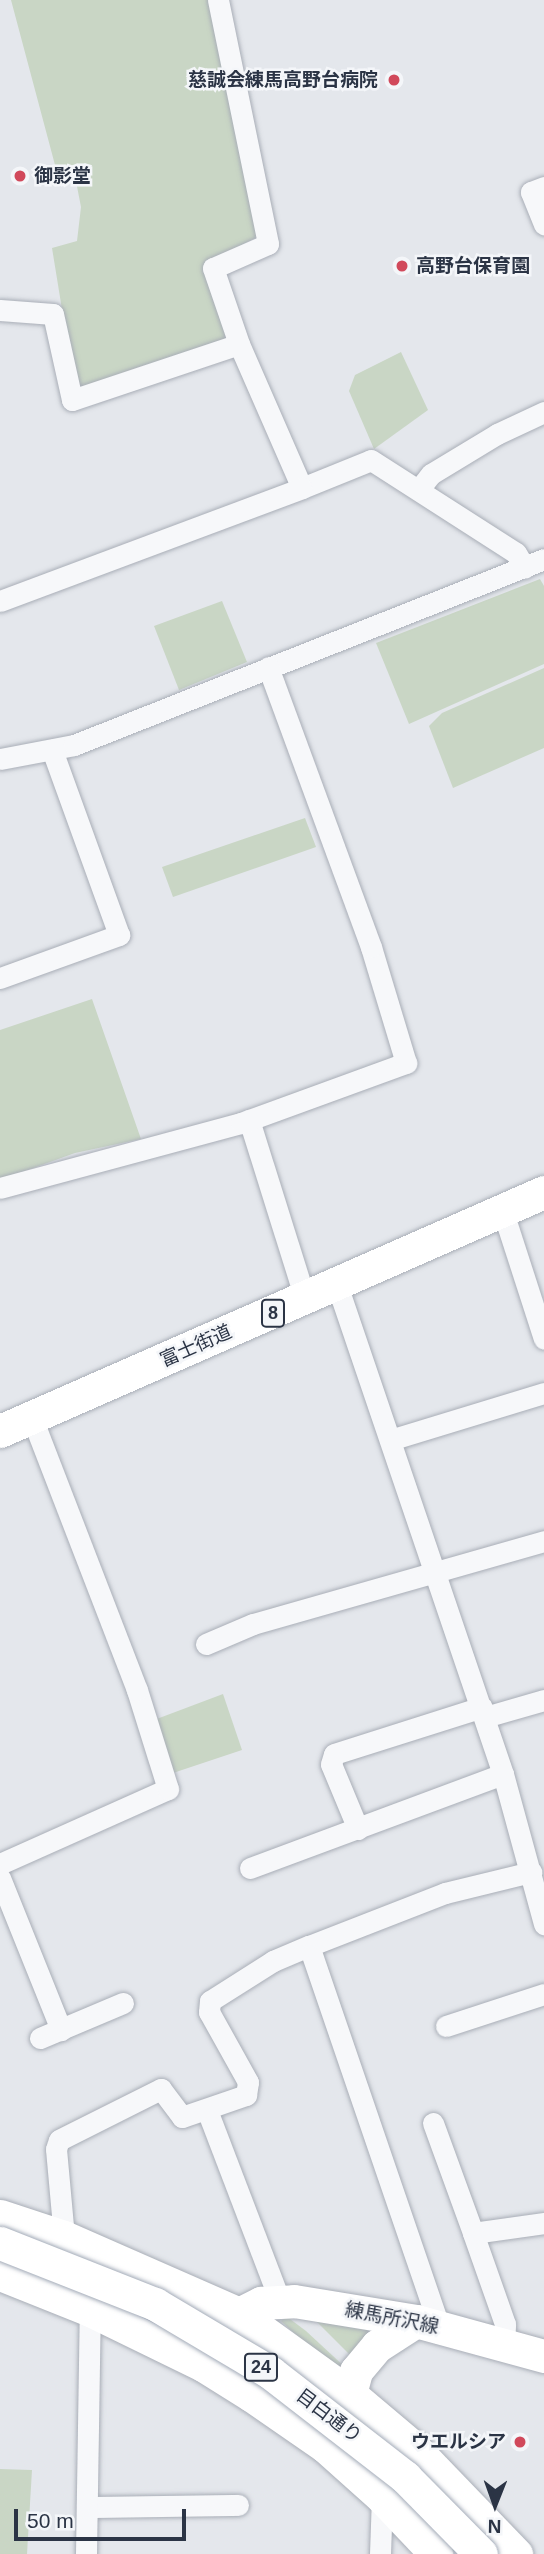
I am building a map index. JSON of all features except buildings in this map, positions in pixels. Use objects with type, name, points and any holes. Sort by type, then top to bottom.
[{"type":"main road","name":"富士街道","points":[[0,1431],[544,1192]]},
{"type":"main road","name":"24","points":[[0,2216],[64,2237],[239,2314],[350,2394],[415,2449],[516,2554]]},
{"type":"main road","name":"目白通り","points":[[0,2243],[155,2304],[251,2360],[333,2418],[405,2477],[481,2554]]},
{"type":"main road","name":"目白通り","points":[[0,2274],[90,2310],[203,2365],[326,2448],[382,2497],[436,2554]]},
{"type":"main road","name":"練馬所沢線","points":[[239,2314],[261,2303],[280,2301],[427,2324],[544,2356]]},
{"type":"main road","name":"24","points":[[203,2365],[239,2314]]},
{"type":"main road","points":[[350,2394],[356,2371],[377,2346],[427,2324]]},
{"type":"street","points":[[218,0],[268,244],[214,268],[239,344],[302,488]]},
{"type":"street","points":[[544,187],[531,192],[544,224]]},
{"type":"street","points":[[0,310],[53,314],[72,400],[239,344]]},
{"type":"street","points":[[420,488],[442,468],[544,412]]},
{"type":"street","points":[[0,601],[371,460],[420,488],[516,554],[538,563]]},
{"type":"street","points":[[0,758],[52,750],[538,563]]},
{"type":"street","points":[[0,1188],[249,1120],[407,1063],[371,947],[268,667]]},
{"type":"street","points":[[0,978],[119,934],[52,750]]},
{"type":"street","points":[[249,1120],[305,1299]]},
{"type":"street","points":[[503,1212],[544,1339]]},
{"type":"street","points":[[337,1285],[483,1712],[544,1924]]},
{"type":"street","points":[[390,1440],[544,1393]]},
{"type":"street","points":[[0,1864],[168,1789],[136,1690],[32,1418]]},
{"type":"street","points":[[206,1644],[253,1624],[544,1541]]},
{"type":"street","points":[[358,1829],[331,1764],[334,1754],[483,1712],[544,1700]]},
{"type":"street","points":[[250,1868],[503,1774]]},
{"type":"street","points":[[64,2237],[56,2149],[59,2140],[161,2089],[182,2117],[246,2095],[249,2090],[209,2011],[210,2001],[273,1961],[309,1946],[445,1893],[531,1872]]},
{"type":"street","points":[[0,1878],[61,2030]]},
{"type":"street","points":[[309,1946],[427,2324]]},
{"type":"street","points":[[446,2026],[544,1994]]},
{"type":"street","points":[[40,2038],[123,2003]]},
{"type":"street","points":[[206,2110],[280,2301]]},
{"type":"street","points":[[433,2123],[505,2324],[504,2345]]},
{"type":"street","points":[[473,2233],[544,2222]]},
{"type":"street","points":[[86,2554],[90,2310]]},
{"type":"street","points":[[380,2554],[382,2497]]},
{"type":"street","points":[[87,2507],[238,2505]]},
{"type":"green space","points":[[11,0],[210,0],[257,232],[255,238],[204,265],[228,332],[224,342],[80,388],[74,383],[52,248],[77,241],[81,207],[73,166],[55,165]]},
{"type":"green space","points":[[401,352],[428,410],[374,449],[349,391],[355,375]]},
{"type":"green space","points":[[540,579],[544,586],[544,664],[409,724],[376,643]]},
{"type":"green space","points":[[222,601],[247,662],[179,690],[154,626]]},
{"type":"green space","points":[[544,668],[544,748],[453,788],[429,726],[442,713]]},
{"type":"green space","points":[[305,818],[316,847],[173,897],[162,867]]},
{"type":"green space","points":[[92,999],[141,1139],[75,1153],[0,1180],[0,1030]]},
{"type":"green space","points":[[223,1694],[242,1750],[173,1773],[154,1720]]},
{"type":"green space","points":[[286,2316],[347,2369],[337,2373],[281,2321]]},
{"type":"green space","points":[[312,2317],[380,2325],[352,2357]]},
{"type":"green space","points":[[0,2469],[32,2470],[27,2554],[0,2554]]},
{"type":"place","name":"慈誠会練馬高野台病院","points":[[394,80]]},
{"type":"place","name":"御影堂","points":[[20,176]]},
{"type":"place","name":"高野台保育園","points":[[402,266]]},
{"type":"place","name":"ウエルシア","points":[[520,2442]]}]
